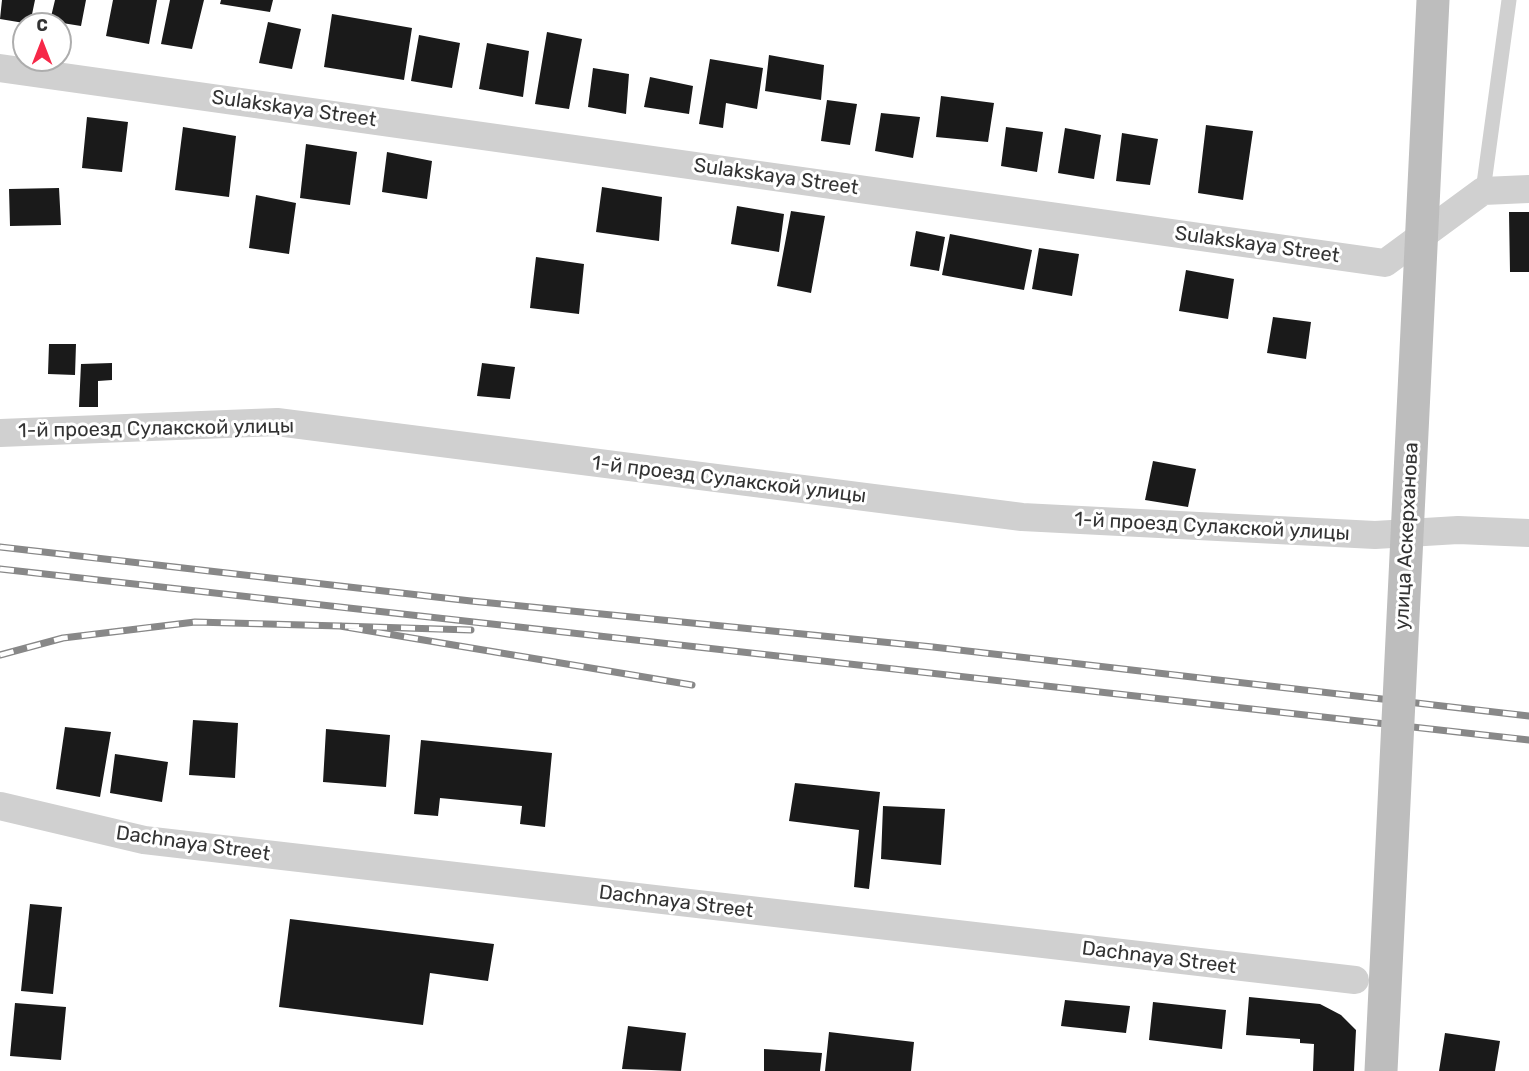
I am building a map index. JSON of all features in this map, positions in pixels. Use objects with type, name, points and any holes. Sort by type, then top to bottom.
[{"type":"street","name":"улица Аскерханова","points":[[1381,1071],[1433,0]]},
{"type":"street","name":"Sulakskaya Street","points":[[0,68],[1385,263],[1483,191]]},
{"type":"street","points":[[1483,191],[1529,189]]},
{"type":"street","name":"1-й проезд Сулакской улицы","points":[[0,433],[277,422],[1022,518],[1375,535],[1458,530],[1529,532]]},
{"type":"street","name":"Dachnaya Street","points":[[0,806],[144,840],[1355,980]]},
{"type":"lane","points":[[1483,191],[1509,0]]},
{"type":"building","points":[[2,0],[35,0],[32,12],[12,12],[12,21],[0,19]]},
{"type":"building","points":[[55,0],[86,0],[81,26],[72,25],[72,12],[52,12]]},
{"type":"building","points":[[113,0],[157,0],[149,44],[106,36]]},
{"type":"building","points":[[170,0],[204,0],[192,49],[161,44]]},
{"type":"building","points":[[221,0],[273,0],[270,12],[220,4]]},
{"type":"building","points":[[332,14],[412,28],[404,80],[324,67]]},
{"type":"building","points":[[268,22],[301,29],[292,69],[259,63]]},
{"type":"building","points":[[547,32],[582,39],[569,109],[535,104]]},
{"type":"building","points":[[419,35],[460,43],[452,88],[411,81]]},
{"type":"building","points":[[487,43],[529,51],[523,97],[479,89]]},
{"type":"building","points":[[769,55],[824,65],[821,100],[765,91]]},
{"type":"building","points":[[710,59],[763,68],[757,109],[726,103],[723,128],[699,124]]},
{"type":"building","points":[[593,68],[629,74],[626,114],[588,107]]},
{"type":"building","points":[[650,77],[693,86],[689,114],[644,107]]},
{"type":"building","points":[[941,96],[994,103],[988,142],[936,137]]},
{"type":"building","points":[[827,100],[857,104],[850,145],[821,141]]},
{"type":"building","points":[[881,113],[920,117],[913,158],[875,151]]},
{"type":"building","points":[[87,117],[128,122],[122,172],[82,168]]},
{"type":"building","points":[[1206,125],[1253,131],[1243,200],[1198,193]]},
{"type":"building","points":[[183,127],[236,136],[229,197],[175,190]]},
{"type":"building","points":[[1006,127],[1043,132],[1037,172],[1001,166]]},
{"type":"building","points":[[1065,128],[1101,135],[1094,179],[1058,173]]},
{"type":"building","points":[[1122,133],[1158,139],[1150,185],[1116,181]]},
{"type":"building","points":[[306,144],[357,152],[350,205],[300,198]]},
{"type":"building","points":[[387,152],[432,161],[427,199],[382,192]]},
{"type":"building","points":[[602,187],[662,197],[659,241],[596,232]]},
{"type":"building","points":[[59,188],[61,225],[10,226],[9,189]]},
{"type":"building","points":[[256,195],[296,203],[289,254],[249,248]]},
{"type":"building","points":[[737,206],[784,214],[779,252],[731,244]]},
{"type":"building","points":[[791,211],[825,216],[811,293],[777,286]]},
{"type":"building","points":[[1509,212],[1529,212],[1529,272],[1510,272]]},
{"type":"building","points":[[916,231],[945,237],[939,271],[910,266]]},
{"type":"building","points":[[950,234],[1032,250],[1024,290],[942,275]]},
{"type":"building","points":[[1039,248],[1079,254],[1072,296],[1032,289]]},
{"type":"building","points":[[536,257],[584,264],[579,314],[530,308]]},
{"type":"building","points":[[1186,270],[1234,279],[1228,319],[1179,311]]},
{"type":"building","points":[[1273,317],[1311,322],[1306,359],[1267,353]]},
{"type":"building","points":[[49,344],[76,344],[75,375],[48,374]]},
{"type":"building","points":[[112,363],[112,380],[98,381],[98,407],[79,407],[81,364]]},
{"type":"building","points":[[482,363],[515,367],[510,399],[477,396]]},
{"type":"building","points":[[1153,461],[1196,469],[1188,507],[1145,500]]},
{"type":"building","points":[[193,720],[238,723],[235,778],[189,775]]},
{"type":"building","points":[[65,727],[111,732],[100,797],[56,789]]},
{"type":"building","points":[[326,729],[390,735],[386,787],[323,782]]},
{"type":"building","points":[[421,740],[552,753],[545,827],[520,824],[522,806],[440,798],[438,816],[414,814]]},
{"type":"building","points":[[115,754],[168,762],[162,802],[110,793]]},
{"type":"building","points":[[795,783],[880,792],[869,889],[854,887],[859,830],[789,821]]},
{"type":"building","points":[[883,806],[945,809],[941,865],[881,859]]},
{"type":"building","points":[[30,904],[62,907],[53,994],[21,991]]},
{"type":"building","points":[[290,919],[494,944],[488,981],[430,973],[423,1025],[279,1007]]},
{"type":"building","points":[[1249,997],[1320,1004],[1341,1015],[1356,1030],[1354,1071],[1313,1071],[1314,1044],[1300,1043],[1300,1039],[1246,1035]]},
{"type":"building","points":[[1065,1000],[1130,1006],[1126,1033],[1061,1026]]},
{"type":"building","points":[[1153,1002],[1226,1010],[1222,1049],[1149,1040]]},
{"type":"building","points":[[15,1003],[66,1007],[61,1060],[10,1056]]},
{"type":"building","points":[[628,1026],[686,1033],[681,1071],[622,1069]]},
{"type":"building","points":[[829,1032],[914,1042],[911,1071],[825,1071]]},
{"type":"building","points":[[1445,1033],[1500,1041],[1495,1071],[1439,1071]]},
{"type":"building","points":[[764,1049],[822,1053],[820,1071],[764,1071]]},
{"type":"railway","points":[[0,547],[471,601],[933,647],[1529,716]]},
{"type":"railway","points":[[0,569],[1529,740]]},
{"type":"railway","points":[[0,655],[63,638],[195,622],[340,626]]},
{"type":"railway","points":[[471,630],[340,626],[692,685]]}]
